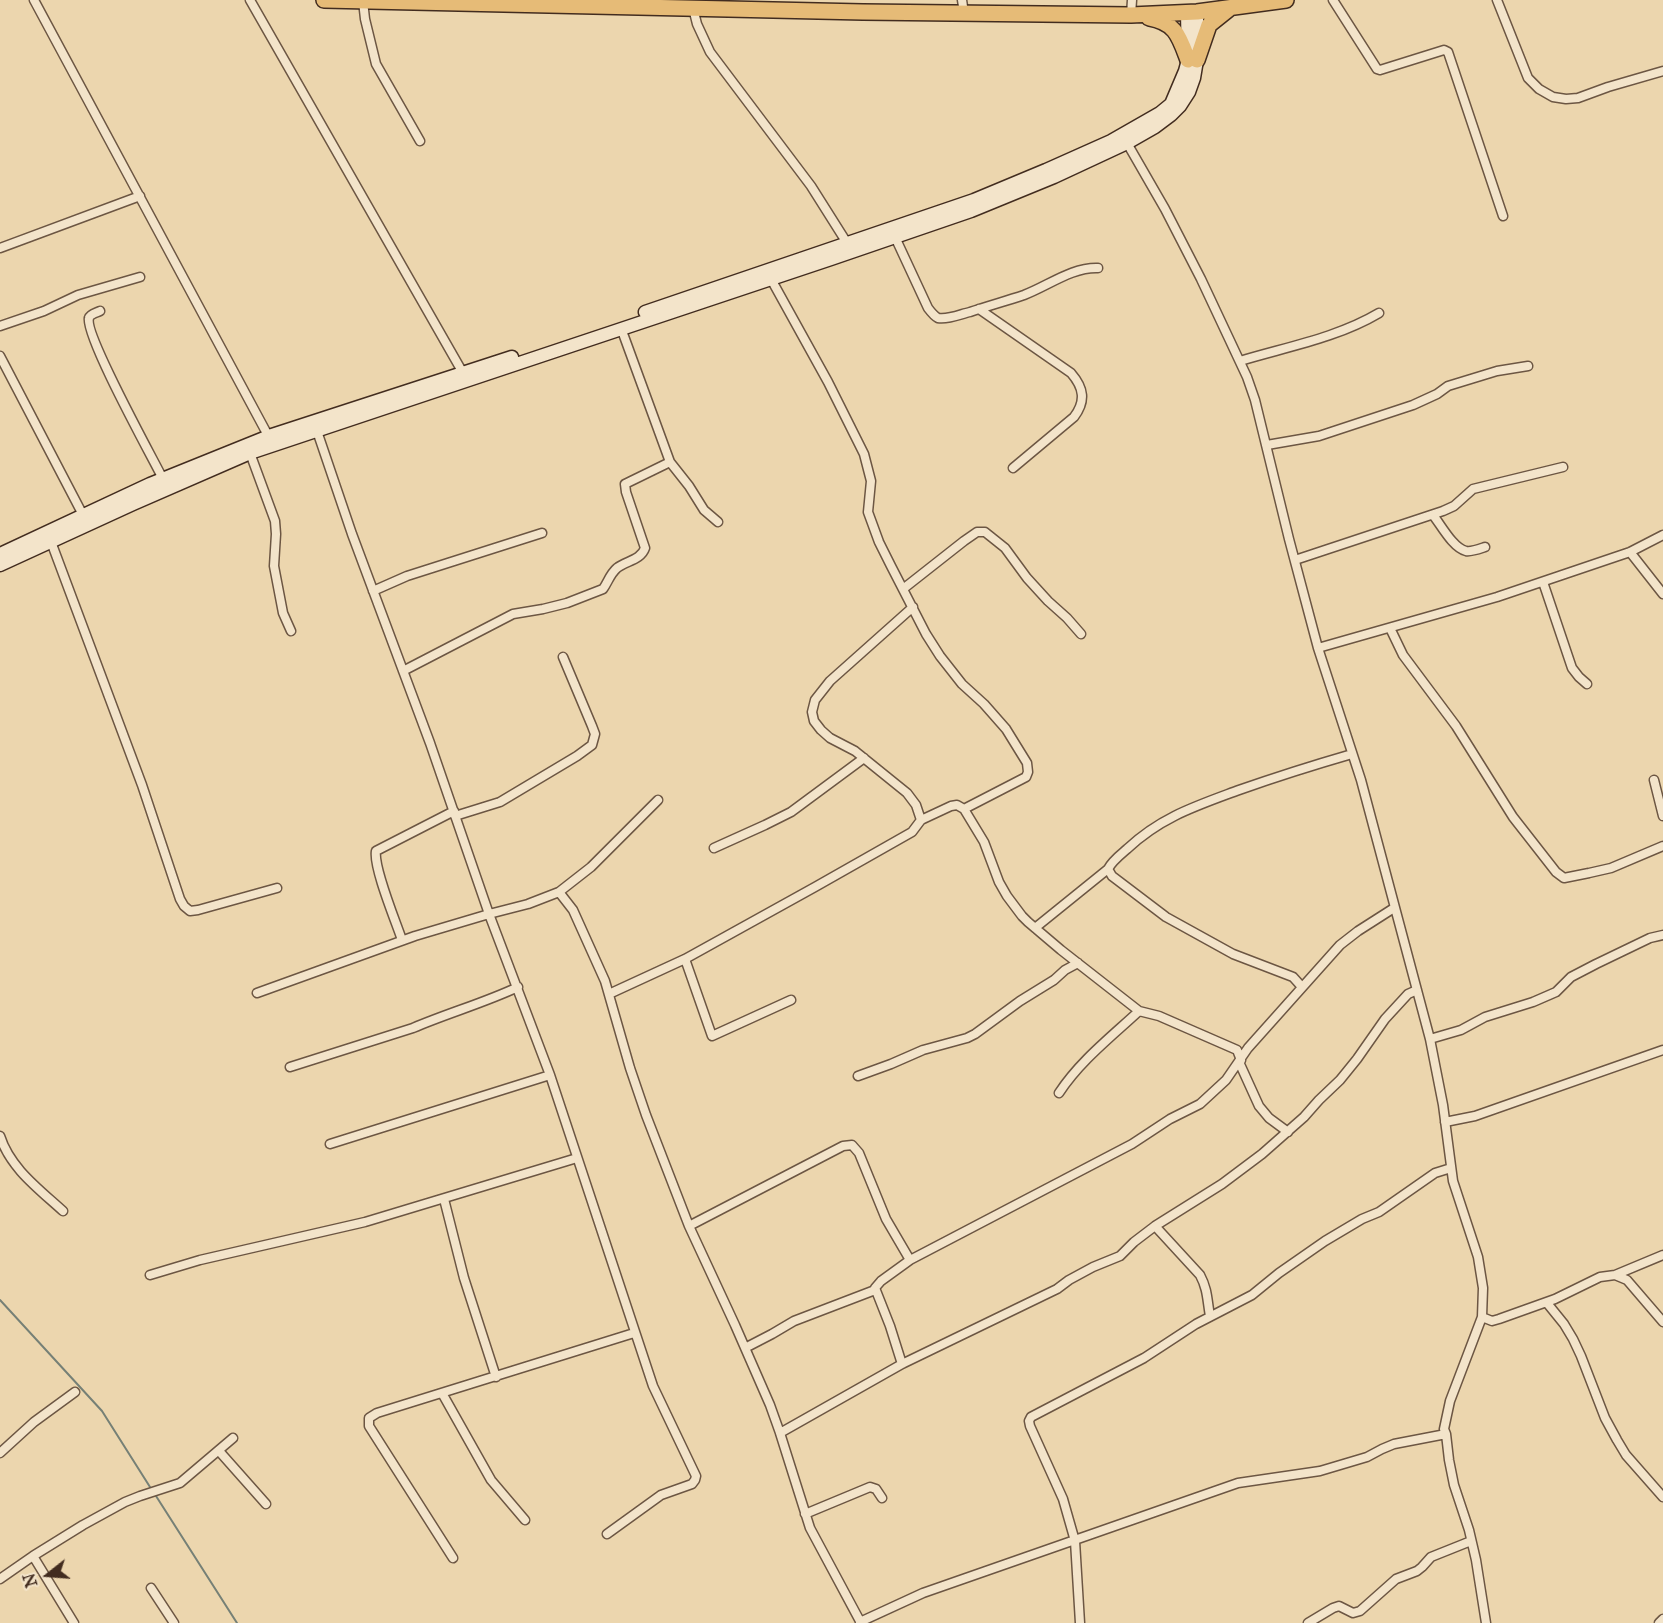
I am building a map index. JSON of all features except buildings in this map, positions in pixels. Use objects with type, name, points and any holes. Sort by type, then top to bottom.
[{"type":"highway","points":[[324,0],[693,8],[799,5],[1132,8],[1192,13],[1286,0]]},
{"type":"highway","points":[[1132,8],[1172,26],[1192,60]]},
{"type":"highway","points":[[1192,60],[1209,25],[1228,9]]},
{"type":"main road","points":[[0,554],[133,504],[250,453],[271,440],[317,431],[471,373],[621,328],[771,279],[971,211],[1053,177],[1127,143],[1155,127],[1180,106],[1192,85],[1192,13]]},
{"type":"main road","points":[[0,565],[83,515],[163,479],[974,200],[1046,170],[1111,141],[1160,113],[1171,104],[1192,60]]},
{"type":"street","points":[[34,0],[271,440]]},
{"type":"street","points":[[250,0],[471,373]]},
{"type":"street","points":[[1333,0],[1377,69],[1444,50],[1448,52],[1503,216]]},
{"type":"street","points":[[1497,0],[1528,78],[1553,97],[1578,98],[1663,71]]},
{"type":"street","points":[[363,1],[376,64],[420,141]]},
{"type":"street","points":[[693,8],[697,24],[710,52],[812,186],[847,243]]},
{"type":"street","points":[[1127,143],[1165,209],[1240,361],[1255,400],[1318,648],[1361,780],[1430,1039],[1456,1193],[1482,1273],[1484,1303],[1482,1317],[1450,1401],[1444,1429],[1454,1485],[1471,1541],[1486,1623]]},
{"type":"street","points":[[0,248],[140,196]]},
{"type":"street","points":[[895,237],[928,308],[935,316],[947,318],[1024,295],[1074,272],[1098,268]]},
{"type":"street","points":[[0,326],[45,311],[78,295],[140,277]]},
{"type":"street","points":[[771,279],[828,382],[864,454],[871,481],[868,512],[879,542],[926,634],[962,684],[1006,729],[1028,768],[1026,777],[964,809]]},
{"type":"street","points":[[979,309],[1071,373],[1082,393],[1080,410],[1074,417],[1013,468]]},
{"type":"street","points":[[100,311],[89,318],[89,325],[96,344],[163,479]]},
{"type":"street","points":[[1240,361],[1323,337],[1363,322],[1379,313]]},
{"type":"street","points":[[621,328],[670,462],[704,510],[718,522]]},
{"type":"street","points":[[0,356],[83,515]]},
{"type":"street","points":[[1267,445],[1319,436],[1421,402],[1448,386],[1497,371],[1528,366]]},
{"type":"street","points":[[317,431],[489,914],[550,1075],[653,1386],[694,1469],[695,1480],[692,1484],[661,1495],[607,1534]]},
{"type":"street","points":[[250,453],[275,521],[274,566],[283,613],[291,630]]},
{"type":"street","points":[[403,671],[513,614],[559,605],[603,589],[618,567],[640,556],[645,548],[625,484],[670,462]]},
{"type":"street","points":[[1294,560],[1433,515],[1454,506],[1473,489],[1563,467]]},
{"type":"street","points":[[1433,515],[1460,549],[1469,551],[1485,547]]},
{"type":"street","points":[[903,589],[964,541],[977,532],[985,532],[1005,548],[1048,602],[1081,634]]},
{"type":"street","points":[[373,591],[415,573],[542,533]]},
{"type":"street","points":[[1318,648],[1544,582],[1630,552],[1663,535]]},
{"type":"street","points":[[49,536],[142,785],[184,906],[190,911],[198,910],[277,888]]},
{"type":"street","points":[[1630,552],[1663,594]]},
{"type":"street","points":[[1544,582],[1572,668],[1587,684]]},
{"type":"street","points":[[913,607],[830,681],[812,706],[814,721],[821,730],[864,758],[907,793],[916,805],[921,820]]},
{"type":"street","points":[[1390,628],[1403,655],[1456,726],[1514,817],[1561,877],[1577,876],[1611,868],[1663,846]]},
{"type":"street","points":[[402,940],[379,873],[375,851],[454,813],[500,802],[592,745],[595,735],[563,657]]},
{"type":"street","points":[[1035,928],[1108,869],[1155,825],[1179,813],[1296,771],[1352,754]]},
{"type":"street","points":[[714,848],[791,812],[864,758]]},
{"type":"street","points":[[1654,780],[1663,816]]},
{"type":"street","points":[[257,993],[402,940],[528,904],[559,892],[591,867],[658,800]]},
{"type":"street","points":[[609,994],[685,959],[912,831],[921,820],[957,805],[964,809],[984,842],[999,882],[1022,916],[1140,1011],[1159,1016],[1237,1050],[1259,1106],[1269,1118],[1288,1132]]},
{"type":"street","points":[[1108,869],[1112,876],[1166,917],[1233,954],[1293,977],[1302,987]]},
{"type":"street","points":[[559,892],[573,910],[609,994],[646,1115],[689,1226],[745,1348],[780,1432],[810,1528],[861,1623],[923,1593],[1238,1483],[1320,1470],[1367,1457],[1394,1444],[1446,1434]]},
{"type":"street","points":[[745,1348],[794,1321],[875,1290],[881,1281],[910,1260],[1132,1144],[1170,1119],[1200,1104],[1226,1080],[1252,1043],[1326,959],[1349,937],[1395,908]]},
{"type":"street","points":[[1430,1039],[1461,1030],[1485,1017],[1556,992],[1571,977],[1650,938],[1663,935]]},
{"type":"street","points":[[1065,970],[1069,956]]},
{"type":"street","points":[[685,959],[712,1036],[791,1000]]},
{"type":"street","points":[[858,1076],[923,1050],[975,1034],[1078,963]]},
{"type":"street","points":[[290,1067],[413,1028],[481,1004],[518,987]]},
{"type":"street","points":[[780,1432],[902,1364],[1057,1289],[1093,1267],[1115,1258],[1155,1226],[1248,1165],[1288,1132],[1340,1080],[1385,1019],[1408,994],[1417,990]]},
{"type":"street","points":[[1059,1093],[1070,1075],[1140,1011]]},
{"type":"street","points":[[1445,1122],[1475,1116],[1663,1050]]},
{"type":"street","points":[[330,1144],[550,1075]]},
{"type":"street","points":[[0,1136],[17,1168],[63,1211]]},
{"type":"street","points":[[689,1226],[843,1146],[852,1145],[859,1153],[886,1220],[910,1260]]},
{"type":"street","points":[[150,1275],[200,1260],[365,1222],[577,1158]]},
{"type":"street","points":[[1080,1623],[1075,1540],[1064,1499],[1030,1425],[1030,1417],[1144,1358],[1210,1316],[1252,1295],[1315,1248],[1362,1219],[1379,1212],[1435,1173],[1451,1168]]},
{"type":"street","points":[[444,1199],[464,1278],[496,1377]]},
{"type":"street","points":[[1155,1226],[1200,1275],[1209,1297],[1210,1316]]},
{"type":"street","points":[[1615,1275],[1663,1255]]},
{"type":"street","points":[[1482,1317],[1492,1321],[1546,1303],[1594,1280],[1615,1275],[1623,1277],[1663,1322]]},
{"type":"street","points":[[875,1290],[902,1364]]},
{"type":"street","points":[[1546,1303],[1564,1324],[1573,1339],[1596,1398],[1626,1455],[1663,1497]]},
{"type":"street","points":[[453,1558],[369,1426],[369,1418],[377,1413],[634,1333]]},
{"type":"street","points":[[0,1453],[34,1422],[75,1392]]},
{"type":"street","points":[[442,1393],[491,1480],[525,1520]]},
{"type":"street","points":[[0,1579],[83,1525],[125,1502],[180,1483],[233,1438]]},
{"type":"street","points":[[219,1451],[266,1504]]},
{"type":"street","points":[[805,1514],[870,1487],[876,1490],[882,1498]]},
{"type":"street","points":[[1308,1623],[1339,1606],[1353,1612],[1360,1611],[1396,1579],[1417,1571],[1431,1557],[1471,1541]]},
{"type":"street","points":[[33,1556],[74,1623]]},
{"type":"street","points":[[151,1588],[174,1623]]},
{"type":"street","points":[[1659,1623],[1663,1619]]},
{"type":"waterway","points":[[0,1300],[102,1411],[150,1487]]},
{"type":"waterway","points":[[156,1496],[237,1623]]}]
